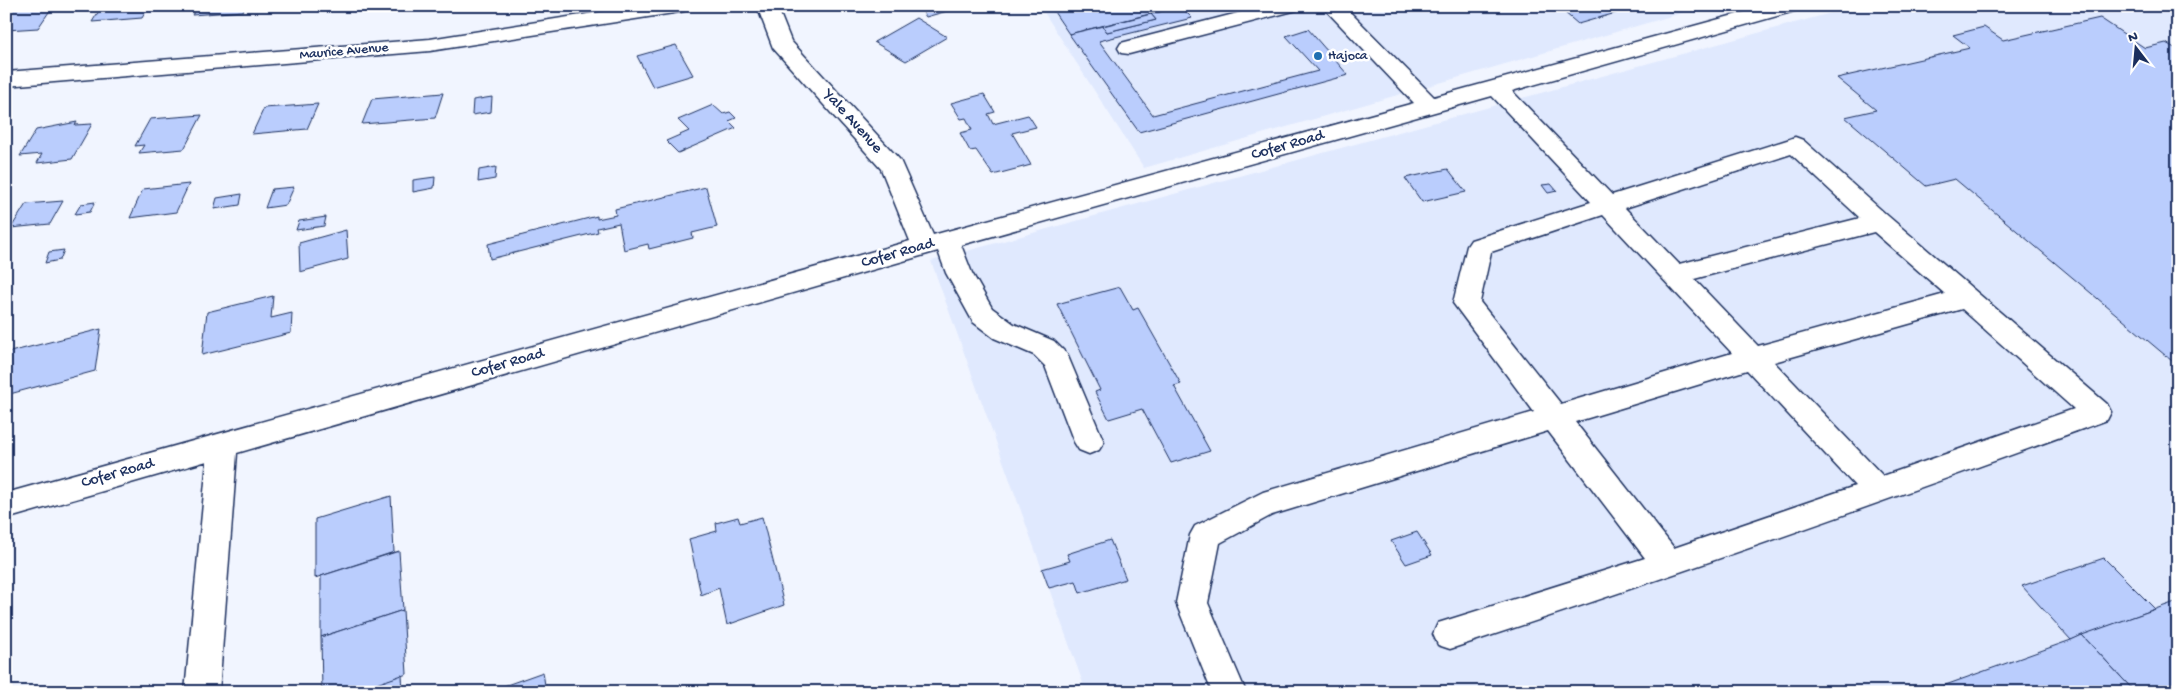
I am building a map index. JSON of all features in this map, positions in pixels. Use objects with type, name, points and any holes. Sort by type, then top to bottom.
[{"type":"street","name":"Maurice Avenue","points":[[6,79],[430,45],[680,6]]},
{"type":"street","name":"Yale Avenue","points":[[767,6],[782,43],[892,166],[936,243],[959,273],[982,315],[1004,331],[1044,348],[1057,361],[1089,442]]},
{"type":"street","points":[[1129,48],[1290,6]]},
{"type":"street","name":"Cofer Road","points":[[6,506],[936,243],[1790,6]]},
{"type":"street","points":[[1335,7],[1430,106]]},
{"type":"street","points":[[1497,88],[1878,491]]},
{"type":"street","points":[[1450,634],[1668,564],[2097,412],[1879,222],[1795,145],[1480,246],[1466,303],[1668,564]]},
{"type":"street","points":[[1674,275],[1879,222]]},
{"type":"street","points":[[1229,692],[1192,603],[1206,535],[1263,505],[1554,416],[1967,298]]},
{"type":"street","points":[[202,692],[223,444]]},
{"type":"shaded area","points":[[1040,6],[1706,6],[1144,168]]},
{"type":"shaded area","points":[[1856,6],[2178,6],[2178,692],[1065,692],[1083,683],[931,261]]},
{"type":"building","points":[[7,6],[53,6],[38,28],[6,30]]},
{"type":"building","points":[[102,6],[149,6],[142,18],[92,22]]},
{"type":"building","points":[[198,6],[246,6],[243,11],[192,15]]},
{"type":"building","points":[[927,6],[965,6],[926,17],[920,8]]},
{"type":"building","points":[[968,6],[990,6],[972,11]]},
{"type":"building","points":[[1050,6],[1182,6],[1069,34]]},
{"type":"building","points":[[1557,6],[1640,6],[1578,24]]},
{"type":"building","name":"Hajoca","points":[[1181,7],[1192,18],[1099,41],[1153,115],[1318,71],[1286,36],[1308,29],[1348,75],[1139,132],[1069,34],[1103,26],[1107,32],[1156,20],[1151,14]]},
{"type":"building","points":[[1151,14],[1156,20],[1107,32],[1103,26]]},
{"type":"building","points":[[916,18],[947,37],[906,61],[874,42]]},
{"type":"building","points":[[2100,18],[2145,48],[2166,43],[2178,50],[2178,366],[1955,179],[1926,186],[1845,117],[1876,110],[1837,78],[1970,48],[1953,35],[1984,27],[2003,40]]},
{"type":"building","points":[[676,45],[693,75],[653,87],[637,56]]},
{"type":"building","points":[[443,93],[435,118],[362,124],[372,99]]},
{"type":"building","points":[[984,94],[995,112],[988,114],[993,124],[1029,116],[1036,127],[1012,133],[1031,165],[993,175],[976,150],[970,151],[960,133],[972,130],[966,118],[961,119],[951,103]]},
{"type":"building","points":[[492,97],[491,112],[472,115],[473,100]]},
{"type":"building","points":[[318,104],[307,129],[252,134],[264,108]]},
{"type":"building","points":[[713,105],[723,114],[730,112],[736,118],[729,121],[736,128],[678,153],[666,141],[689,131],[678,120]]},
{"type":"building","points":[[202,115],[184,149],[139,153],[144,145],[135,146],[150,119]]},
{"type":"building","points":[[77,122],[75,125],[92,124],[72,159],[37,163],[42,154],[20,156],[36,130]]},
{"type":"building","points":[[496,167],[495,179],[478,182],[479,170]]},
{"type":"building","points":[[1448,169],[1466,192],[1422,202],[1405,178]]},
{"type":"building","points":[[435,177],[434,188],[413,192],[413,180]]},
{"type":"building","points":[[189,184],[176,212],[130,218],[143,189]]},
{"type":"building","points":[[1551,184],[1557,191],[1548,193],[1542,185]]},
{"type":"building","points":[[294,187],[286,205],[265,208],[272,189]]},
{"type":"building","points":[[706,187],[717,227],[692,233],[693,238],[649,249],[648,244],[624,250],[619,223],[597,228],[598,232],[490,259],[488,244],[597,216],[597,219],[616,215],[615,209]]},
{"type":"building","points":[[242,194],[240,205],[214,209],[217,198]]},
{"type":"building","points":[[63,201],[50,224],[11,228],[26,204]]},
{"type":"building","points":[[95,202],[90,212],[75,214],[81,204]]},
{"type":"building","points":[[326,217],[324,226],[296,230],[299,221]]},
{"type":"building","points":[[346,230],[348,259],[300,272],[299,243]]},
{"type":"building","points":[[64,250],[60,260],[45,263],[49,252]]},
{"type":"building","points":[[1120,287],[1133,310],[1138,308],[1181,384],[1174,386],[1210,451],[1171,463],[1142,409],[1109,419],[1095,392],[1100,390],[1057,304]]},
{"type":"building","points":[[273,296],[271,318],[292,313],[291,333],[202,355],[207,312]]},
{"type":"building","points":[[101,329],[95,371],[6,395],[6,353]]},
{"type":"building","points":[[391,496],[394,552],[315,578],[315,519]]},
{"type":"building","points":[[738,517],[740,523],[762,517],[784,605],[727,625],[719,588],[701,595],[689,539],[717,531],[716,523]]},
{"type":"building","points":[[1417,532],[1432,555],[1406,564],[1391,541]]},
{"type":"building","points":[[1110,540],[1126,579],[1080,593],[1076,581],[1049,588],[1042,569],[1070,561],[1067,554]]},
{"type":"building","points":[[399,551],[403,610],[321,637],[321,576]]},
{"type":"building","points":[[2104,558],[2155,609],[2071,640],[2022,586]]},
{"type":"building","points":[[2178,601],[2178,692],[2135,692],[2082,635]]},
{"type":"building","points":[[403,610],[407,674],[354,692],[322,692],[321,637]]},
{"type":"building","points":[[2082,635],[2135,692],[1926,692],[2071,640]]},
{"type":"building","points":[[543,672],[546,692],[487,692]]},
{"type":"building","points":[[402,675],[403,692],[354,692]]},
{"type":"place","name":"Hajoca","points":[[1318,56]]}]
